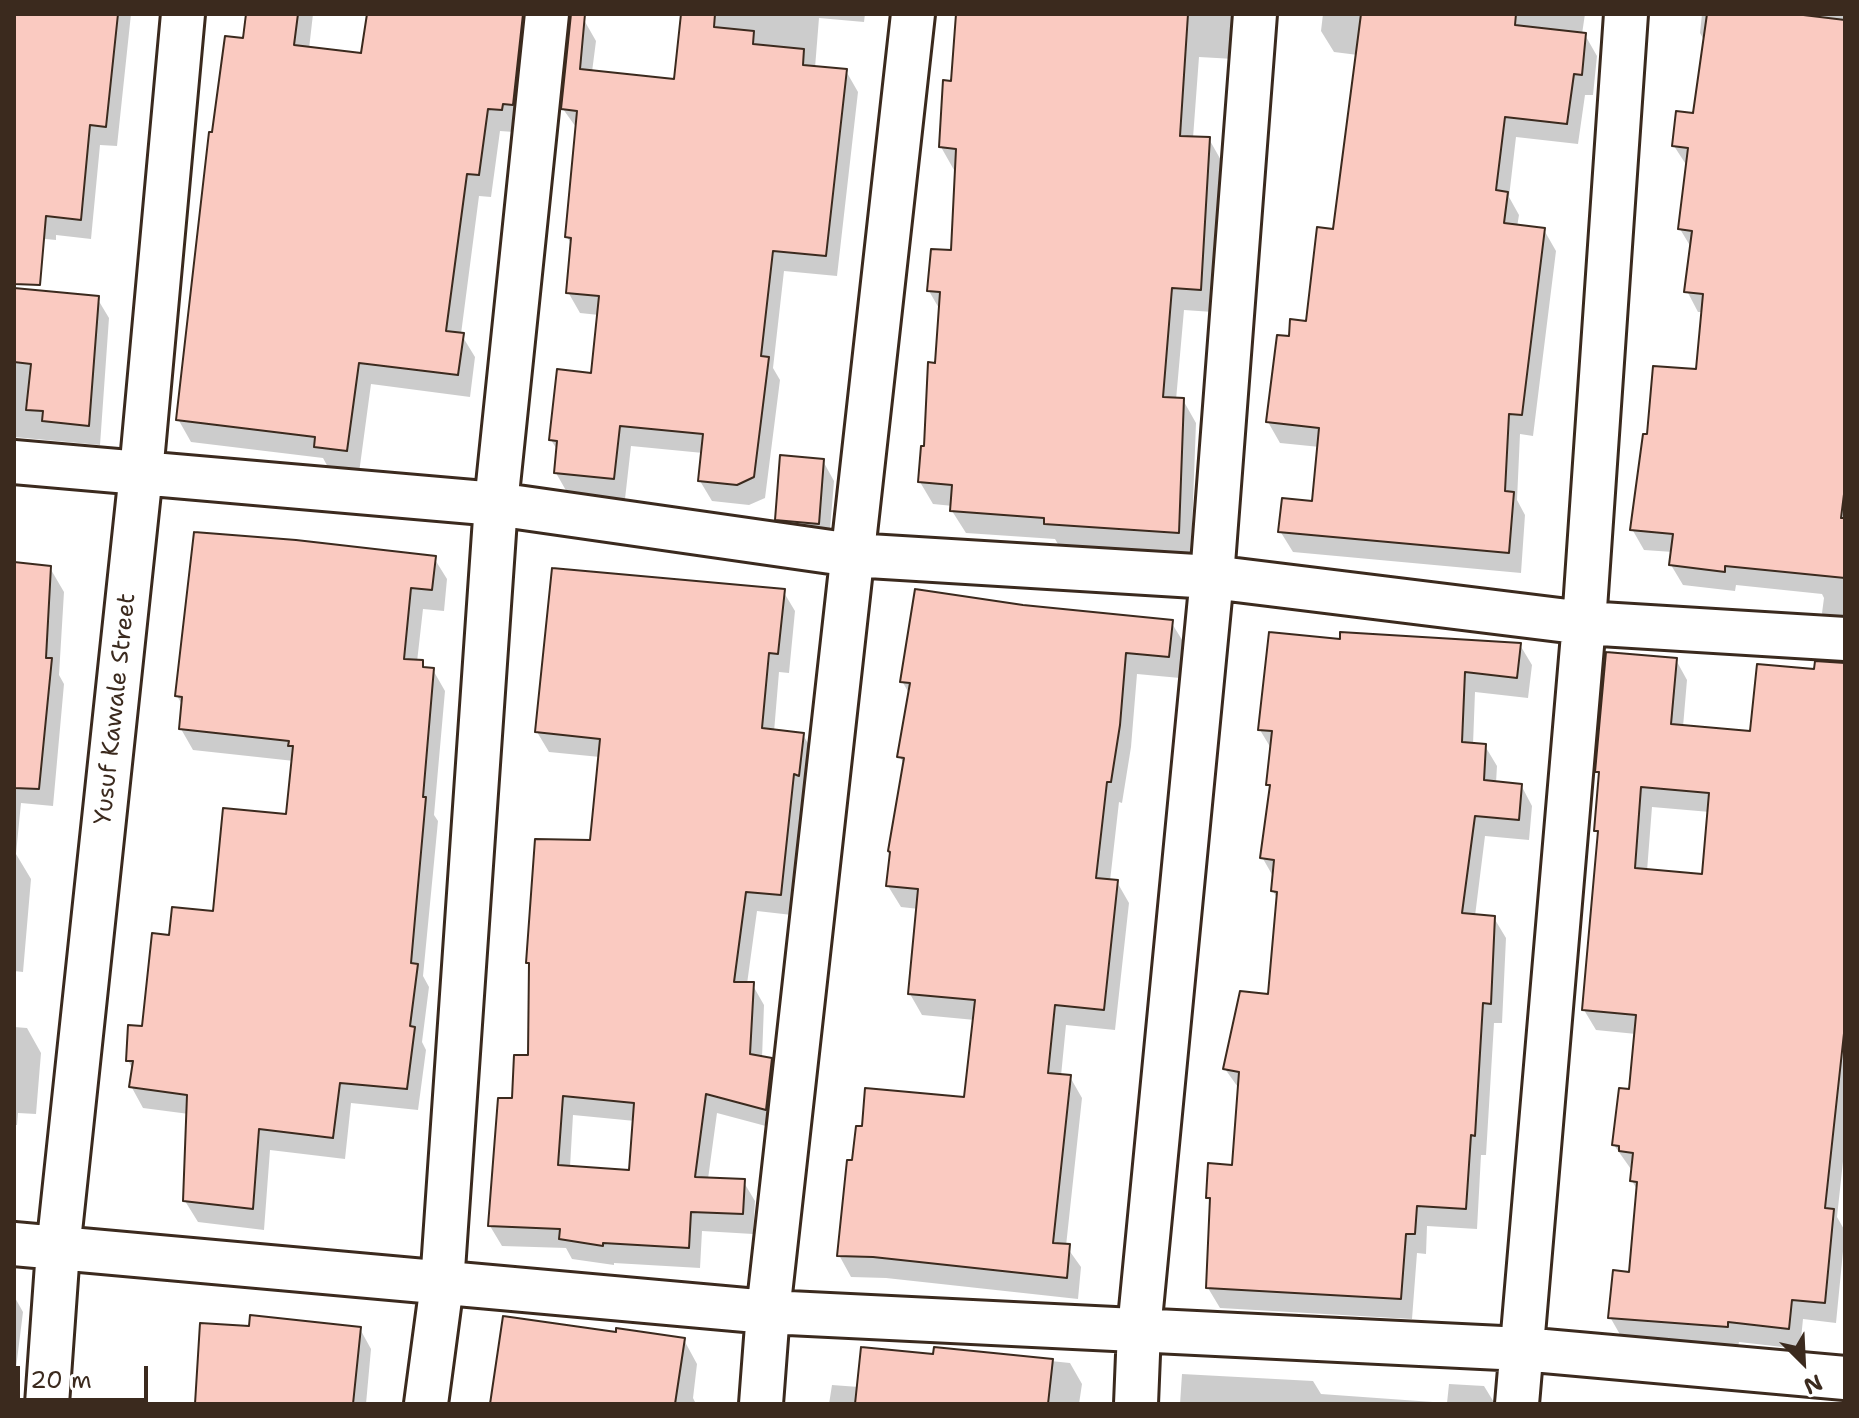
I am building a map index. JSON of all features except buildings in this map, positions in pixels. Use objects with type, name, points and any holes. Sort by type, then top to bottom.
[{"type":"street","name":"Yusuf Kawale Street","points":[[47,1404],[58,1250],[141,473],[183,14]]},
{"type":"street","points":[[426,1404],[442,1284],[496,504],[547,14]]},
{"type":"street","points":[[761,1404],[768,1312],[913,14]]},
{"type":"street","points":[[1136,1404],[1139,1330],[1212,577],[1255,14]]},
{"type":"street","points":[[1517,1404],[1584,623],[1626,14]]},
{"type":"street","points":[[14,462],[496,504],[852,555],[1212,577],[1584,623],[1845,639]]},
{"type":"street","points":[[14,1244],[768,1312],[1522,1349],[1845,1378]]}]
